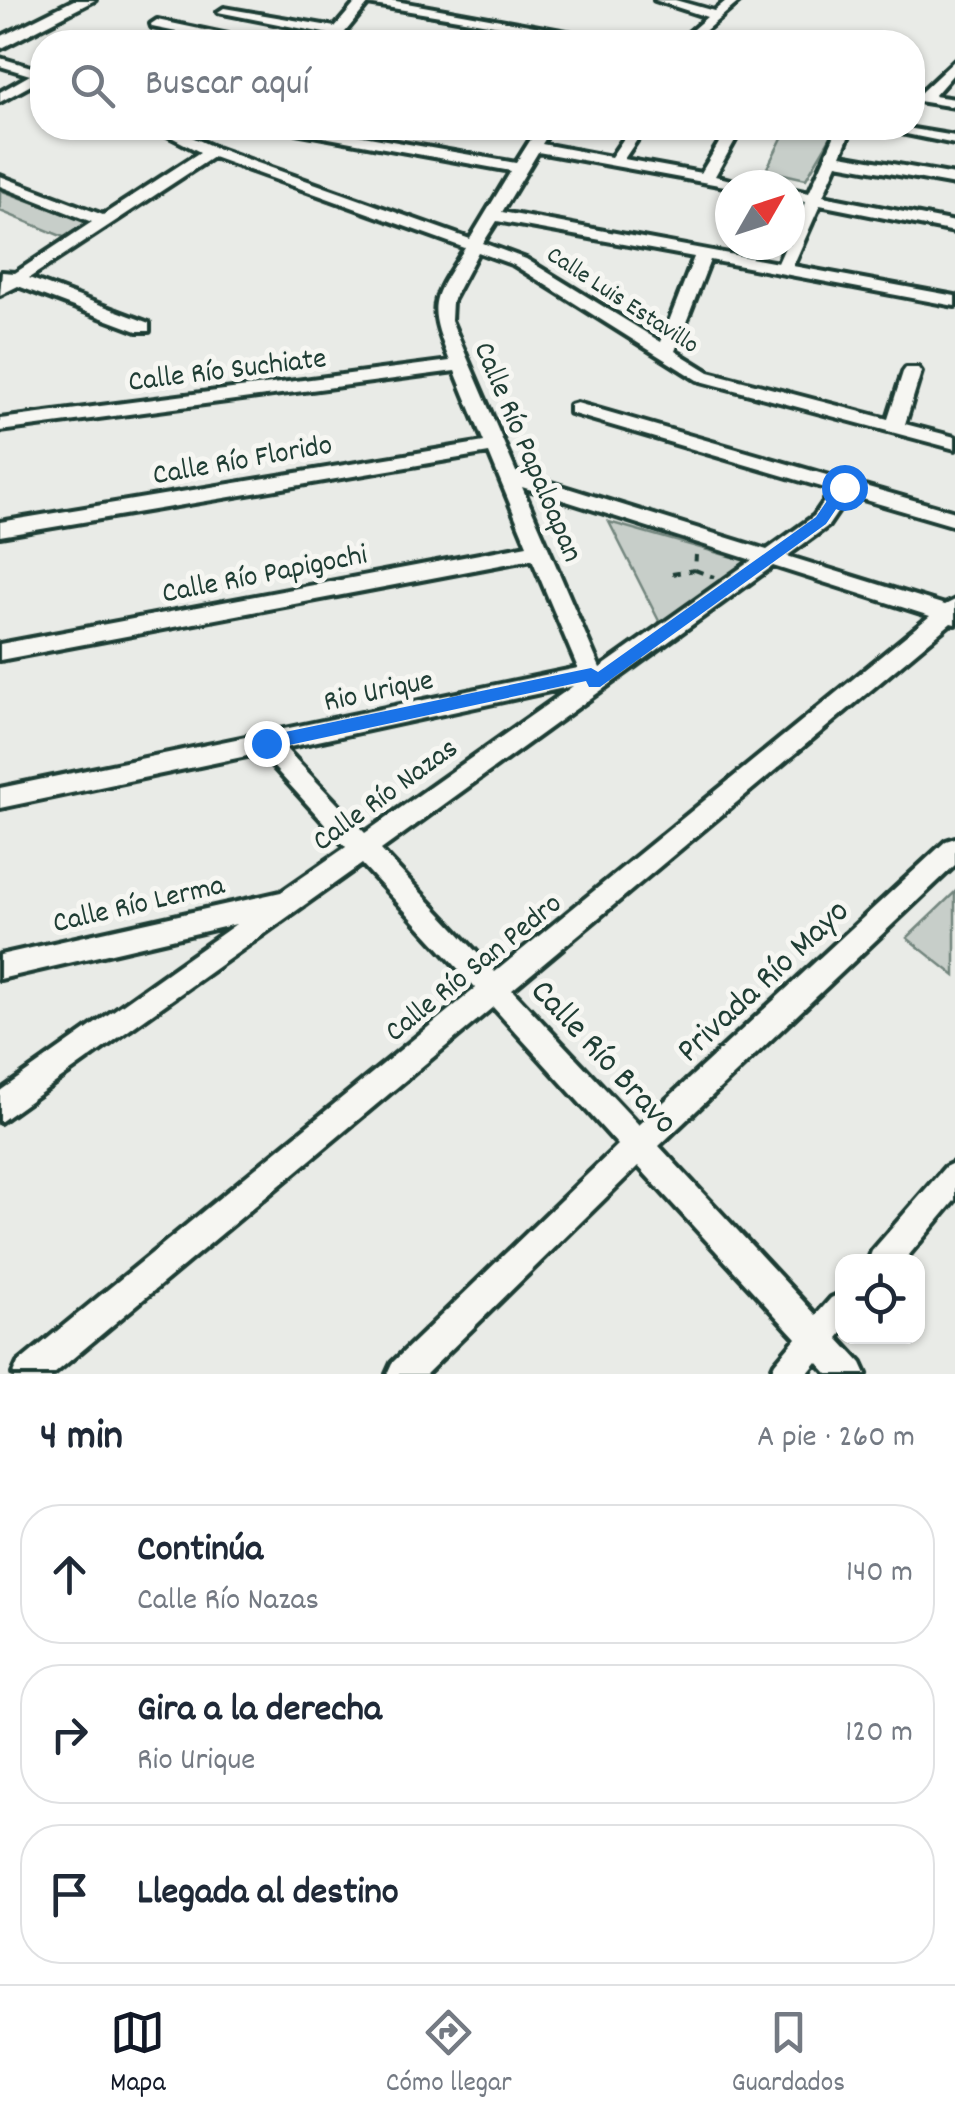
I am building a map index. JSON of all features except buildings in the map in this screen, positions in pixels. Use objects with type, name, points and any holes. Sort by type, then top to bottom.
[{"type":"main road","points":[[0,30],[60,0]]},
{"type":"main road","points":[[0,44],[87,0]]},
{"type":"street","points":[[340,30],[367,0],[535,30]]},
{"type":"street","points":[[661,0],[716,16]]},
{"type":"street","points":[[699,30],[735,0]]},
{"type":"street","points":[[224,12],[303,30]]},
{"type":"street","points":[[157,24],[185,30]]},
{"type":"street","points":[[0,74],[7,64]]},
{"type":"street","points":[[925,91],[955,64]]},
{"type":"street","points":[[0,98],[30,81]]},
{"type":"street","points":[[925,98],[955,103]]},
{"type":"street","points":[[925,135],[955,140]]},
{"type":"street","name":"Calle Luis Estavillo","points":[[187,140],[520,262],[703,376],[955,443]]},
{"type":"street","points":[[363,140],[520,168]]},
{"type":"street","name":"Calle Río Papaloapan","points":[[537,140],[453,280],[441,310],[593,678]]},
{"type":"street","points":[[615,161],[630,140]]},
{"type":"street","points":[[706,178],[728,140]]},
{"type":"street","points":[[784,269],[839,140]]},
{"type":"street","points":[[533,147],[715,180]]},
{"type":"street","points":[[0,290],[8,276],[104,222],[210,151]]},
{"type":"street","points":[[831,158],[955,180]]},
{"type":"street","points":[[0,181],[104,222]]},
{"type":"street","points":[[805,197],[955,227]]},
{"type":"street","points":[[492,215],[955,302]]},
{"type":"street","points":[[666,355],[704,254]]},
{"type":"street","points":[[8,276],[143,327]]},
{"type":"street","name":"Calle Río Suchiate","points":[[0,425],[461,365]]},
{"type":"street","points":[[895,427],[912,372]]},
{"type":"street","points":[[576,409],[955,519]]},
{"type":"street","name":"Calle Río Florido","points":[[0,529],[495,446]]},
{"type":"street","points":[[508,476],[952,612]]},
{"type":"street","name":"Calle Río Nazas","points":[[0,1108],[364,848],[593,678],[821,521],[844,487]]},
{"type":"street","name":"Calle Río Papigochi","points":[[0,652],[539,550]]},
{"type":"street","name":"Calle Río San Pedro","points":[[29,1374],[952,612]]},
{"type":"street","name":"Rio Urique","points":[[0,798],[593,678]]},
{"type":"street","name":"Calle Río Bravo","points":[[266,743],[850,1374]]},
{"type":"street","name":"Privada Río Mayo","points":[[403,1374],[638,1145],[955,849]]},
{"type":"street","name":"Calle Río Lerma","points":[[0,967],[290,901]]},
{"type":"street","points":[[890,1254],[955,1176]]},
{"type":"street","points":[[786,1374],[835,1317]]},
{"type":"path","points":[[695,570],[696,555]]},
{"type":"path","points":[[672,574],[695,570],[715,578]]},
{"type":"shaded area","points":[[781,140],[829,140],[806,179],[805,170],[766,170]]},
{"type":"shaded area","points":[[0,190],[87,222],[66,238],[0,211]]},
{"type":"shaded area","points":[[609,522],[750,562],[660,623]]},
{"type":"shaded area","points":[[955,892],[955,976],[907,938]]},
{"type":"route","points":[[266,743],[591,674],[594,682],[821,521],[844,487]]}]
